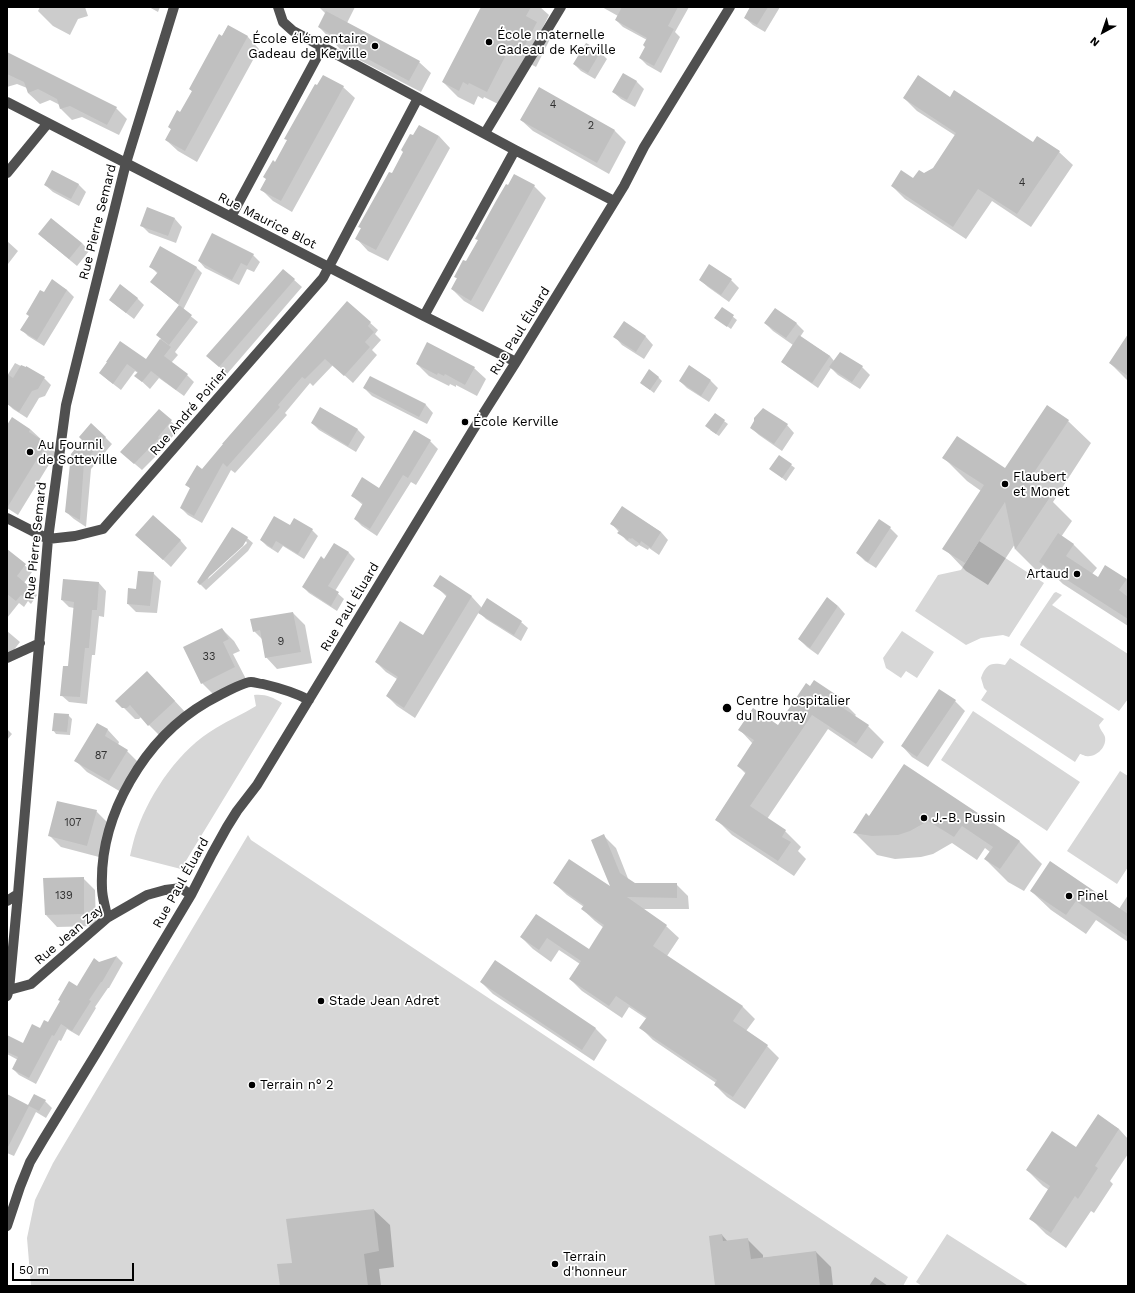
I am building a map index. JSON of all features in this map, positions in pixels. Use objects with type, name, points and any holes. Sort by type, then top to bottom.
[{"type":"street","name":"Rue Pierre Semard","points":[[8,993],[18,894],[48,539],[66,405],[126,163],[174,7]]},
{"type":"street","points":[[278,7],[283,22],[293,31],[515,150],[614,201]]},
{"type":"street","points":[[485,133],[561,7]]},
{"type":"street","name":"Rue Paul Éluard","points":[[7,1226],[30,1162],[191,895],[227,827],[257,785],[473,430],[624,186],[644,147],[730,7]]},
{"type":"street","points":[[231,217],[323,46]]},
{"type":"street","name":"Rue André Poirier","points":[[48,539],[75,536],[103,529],[323,278],[418,98]]},
{"type":"street","name":"Rue Maurice Blot","points":[[7,102],[516,362]]},
{"type":"street","points":[[7,173],[48,123]]},
{"type":"street","points":[[424,316],[515,150]]},
{"type":"street","points":[[9,522],[48,539]]},
{"type":"street","points":[[7,658],[40,643]]},
{"type":"street","points":[[107,918],[102,889],[104,854],[115,814],[136,770],[155,746],[191,712],[223,693],[250,682],[278,687],[294,692],[309,700]]},
{"type":"street","name":"Rue Jean Zay","points":[[8,993],[31,984],[107,918],[146,895],[181,888],[191,895]]},
{"type":"street","points":[[7,901],[18,894]]},
{"type":"shaded area","points":[[979,541],[1044,583],[1009,637],[1003,635],[981,638],[966,645],[915,611],[938,575],[961,570]]},
{"type":"shaded area","points":[[1056,592],[1062,595],[1052,605],[1128,654],[1128,699],[1119,711],[1020,645]]},
{"type":"shaded area","points":[[902,631],[934,652],[917,678],[906,671],[901,678],[886,668],[883,658]]},
{"type":"shaded area","points":[[1010,658],[1104,719],[1099,725],[1105,737],[1105,741],[1103,748],[1097,754],[1085,756],[1080,754],[1075,762],[981,700],[987,691],[984,688],[981,678],[987,667],[993,664],[1005,665]]},
{"type":"shaded area","points":[[254,695],[269,696],[282,703],[181,869],[130,856],[135,836],[143,815],[168,772],[190,747],[203,737],[221,725],[256,706]]},
{"type":"shaded area","points":[[973,711],[1080,782],[1047,831],[941,760]]},
{"type":"shaded area","points":[[1120,771],[1128,776],[1128,867],[1117,884],[1067,851]]},
{"type":"shaded area","name":"Stade Jean Adret","points":[[248,835],[251,840],[908,1277],[903,1286],[31,1286],[27,1238],[35,1200],[53,1163]]},
{"type":"shaded area","points":[[947,1234],[1029,1286],[922,1286],[916,1282]]},
{"type":"building","points":[[481,7],[531,7],[526,16],[537,22],[521,53],[510,47],[487,92],[469,83],[468,85],[463,82],[459,91],[442,82]]},
{"type":"building","points":[[622,7],[678,7],[668,26],[674,29],[654,66],[639,58],[645,47],[643,45],[647,38],[615,20]]},
{"type":"building","points":[[750,7],[768,7],[757,25],[744,18]]},
{"type":"building","points":[[326,11],[420,61],[409,81],[330,39],[332,35],[318,27]]},
{"type":"building","points":[[228,25],[248,36],[185,151],[165,140],[171,129],[168,127],[177,110],[180,112],[192,91],[189,89],[219,34],[222,36]]},
{"type":"building","points":[[586,43],[601,51],[588,73],[573,64]]},
{"type":"building","points":[[7,52],[117,107],[107,125],[70,106],[60,109],[57,99],[38,89],[28,93],[24,82],[7,74]]},
{"type":"building","points":[[623,73],[637,81],[627,100],[612,92]]},
{"type":"building","points":[[323,75],[344,86],[281,201],[260,190],[266,179],[263,177],[273,160],[275,162],[287,140],[284,139],[315,84],[317,85]]},
{"type":"building","points":[[918,75],[950,97],[954,90],[1033,142],[1037,136],[1060,151],[1017,214],[978,189],[953,227],[891,186],[901,170],[913,178],[919,170],[924,173],[933,168],[956,133],[903,98]]},
{"type":"building","points":[[539,87],[615,130],[597,163],[520,120]]},
{"type":"building","points":[[419,125],[439,136],[376,250],[355,239],[361,228],[358,227],[389,172],[392,173],[403,152],[401,150],[410,134],[413,135]]},
{"type":"building","points":[[52,170],[79,184],[71,199],[44,185]]},
{"type":"building","points":[[514,174],[535,185],[471,301],[451,289],[457,278],[454,277],[463,260],[466,261],[478,240],[475,239],[506,184],[508,185]]},
{"type":"building","points":[[147,207],[175,218],[168,236],[140,226]]},
{"type":"building","points":[[51,218],[82,243],[69,259],[38,234]]},
{"type":"building","points":[[212,233],[254,254],[247,266],[241,263],[232,280],[198,261]]},
{"type":"building","points":[[160,246],[197,267],[178,304],[150,282],[158,272],[149,267]]},
{"type":"building","points":[[709,264],[732,279],[721,295],[699,280]]},
{"type":"building","points":[[283,269],[295,279],[219,367],[206,356]]},
{"type":"building","points":[[52,279],[67,290],[37,340],[20,330],[29,316],[26,314],[40,290],[44,292]]},
{"type":"building","points":[[120,284],[138,298],[126,313],[109,300]]},
{"type":"building","points":[[347,301],[371,322],[368,326],[374,332],[365,342],[370,347],[344,376],[325,359],[305,379],[302,377],[278,405],[280,407],[227,467],[223,463],[194,516],[180,508],[190,488],[185,485],[197,465],[202,469]]},
{"type":"building","points":[[179,305],[192,315],[169,345],[156,335]]},
{"type":"building","points":[[722,307],[734,315],[727,327],[714,318]]},
{"type":"building","points":[[775,308],[797,323],[786,338],[764,323]]},
{"type":"building","points":[[624,321],[646,336],[636,352],[613,337]]},
{"type":"building","points":[[1128,334],[1128,376],[1109,363]]},
{"type":"building","points":[[799,335],[830,356],[812,383],[781,362]]},
{"type":"building","points":[[160,339],[171,347],[164,356],[188,374],[176,390],[151,371],[142,382],[134,376],[138,372],[127,364],[113,384],[99,373],[120,341],[146,359]]},
{"type":"building","points":[[427,342],[475,367],[465,385],[445,374],[444,376],[438,373],[437,375],[416,364]]},
{"type":"building","points":[[840,352],[863,366],[852,382],[829,367]]},
{"type":"building","points":[[21,365],[26,366],[45,377],[38,389],[32,391],[19,412],[7,404],[7,374],[13,378]]},
{"type":"building","points":[[689,365],[711,380],[701,396],[679,381]]},
{"type":"building","points":[[649,369],[659,377],[650,390],[640,383]]},
{"type":"building","points":[[370,376],[426,404],[419,417],[363,388]]},
{"type":"building","name":"Flaubert et Monet","points":[[1047,405],[1069,420],[1027,483],[1050,497],[1015,550],[1005,502],[965,563],[942,549],[984,485],[942,458],[957,436],[1005,468]]},
{"type":"building","points":[[320,407],[358,429],[348,446],[311,423]]},
{"type":"building","points":[[763,408],[788,424],[774,444],[750,428],[754,418]]},
{"type":"building","points":[[159,409],[172,420],[158,437],[159,438],[134,464],[120,452]]},
{"type":"building","points":[[715,413],[725,420],[716,434],[705,426]]},
{"type":"building","points":[[12,417],[30,429],[29,432],[47,443],[7,508],[7,425]]},
{"type":"building","points":[[91,423],[106,437],[84,462],[80,520],[65,512],[71,454],[82,440],[79,437]]},
{"type":"building","points":[[414,430],[431,440],[408,478],[403,475],[370,529],[354,519],[363,503],[351,496],[362,477],[379,488]]},
{"type":"building","points":[[779,455],[792,464],[782,478],[769,469]]},
{"type":"building","points":[[622,506],[661,532],[651,548],[641,541],[640,544],[632,538],[629,538],[628,540],[617,533],[620,530],[610,524]]},
{"type":"building","points":[[153,515],[181,540],[163,560],[135,535]]},
{"type":"building","points":[[274,516],[290,525],[294,518],[313,529],[298,554],[276,541],[272,548],[260,540]]},
{"type":"building","points":[[879,519],[891,527],[868,562],[856,553]]},
{"type":"building","points":[[232,527],[248,537],[243,546],[200,585],[197,582]]},
{"type":"building","name":"Artaud","points":[[1058,533],[1074,544],[1066,556],[1098,577],[1105,565],[1127,579],[1119,590],[1128,597],[1128,619],[1039,562]]},
{"type":"building","points":[[334,543],[349,552],[328,586],[339,592],[331,606],[302,587],[321,556],[324,559]]},
{"type":"building","points":[[7,549],[26,564],[17,576],[31,588],[24,597],[21,595],[16,601],[7,594]]},
{"type":"building","points":[[138,571],[154,572],[150,606],[127,604],[128,588],[136,589]]},
{"type":"building","points":[[440,575],[472,596],[404,708],[386,696],[398,677],[375,662],[400,621],[423,635],[447,595],[433,586]]},
{"type":"building","points":[[63,579],[99,582],[97,610],[92,610],[89,648],[85,648],[80,697],[60,696],[63,666],[68,666],[74,602],[61,600]]},
{"type":"building","points":[[827,597],[838,606],[810,648],[798,639]]},
{"type":"building","points":[[487,598],[522,621],[514,635],[478,613]]},
{"type":"building","points":[[293,612],[301,652],[265,658],[260,630],[253,632],[250,619]]},
{"type":"building","points":[[222,628],[229,639],[223,642],[235,667],[201,684],[183,647]]},
{"type":"building","points":[[147,671],[175,701],[148,726],[130,705],[127,708],[122,708],[115,701]]},
{"type":"building","points":[[814,680],[841,698],[837,704],[869,725],[856,744],[812,715],[750,806],[786,830],[782,837],[791,842],[778,861],[715,820],[746,772],[737,766],[754,740],[738,730],[753,708],[778,725],[806,683],[810,686]]},
{"type":"building","points":[[939,689],[956,700],[917,757],[901,746]]},
{"type":"building","points":[[54,713],[69,714],[67,732],[52,731]]},
{"type":"building","points":[[97,723],[108,729],[105,736],[128,750],[109,781],[74,761]]},
{"type":"building","name":"J.-B. Pussin","points":[[904,764],[1020,841],[1000,869],[984,859],[993,847],[962,826],[954,837],[928,821],[910,831],[898,835],[872,836],[853,833],[866,813],[869,816]]},
{"type":"building","points":[[57,801],[97,810],[87,846],[48,836]]},
{"type":"building","points":[[604,834],[620,873],[635,883],[677,883],[677,898],[627,897],[667,925],[653,946],[743,1006],[733,1021],[768,1045],[733,1097],[714,1085],[717,1080],[639,1028],[647,1017],[616,996],[609,1006],[569,979],[581,961],[547,938],[539,950],[520,937],[536,914],[589,949],[604,925],[581,909],[584,905],[553,883],[569,859],[610,886],[591,840]]},
{"type":"building","name":"Pinel","points":[[1050,861],[1128,914],[1128,937],[1076,901],[1066,915],[1030,891]]},
{"type":"building","points":[[84,877],[84,914],[45,915],[43,878]]},
{"type":"building","points":[[117,956],[102,982],[89,1000],[91,1001],[72,1031],[61,1024],[54,1036],[52,1035],[29,1078],[12,1069],[18,1057],[7,1052],[7,1035],[23,1043],[32,1024],[40,1028],[44,1020],[48,1022],[69,981],[77,986],[94,958],[99,962]]},
{"type":"building","points":[[495,960],[596,1028],[582,1050],[480,982]]},
{"type":"building","points":[[7,1094],[28,1105],[34,1094],[46,1100],[39,1111],[29,1106],[7,1149]]},
{"type":"building","points":[[1098,1114],[1119,1129],[1095,1166],[1098,1168],[1078,1199],[1075,1196],[1051,1233],[1029,1219],[1050,1186],[1026,1170],[1052,1131],[1076,1147]]},
{"type":"building","points":[[374,1209],[379,1251],[364,1254],[368,1286],[280,1286],[277,1264],[292,1263],[286,1219]]},
{"type":"building","points":[[722,1234],[723,1241],[748,1238],[751,1259],[816,1251],[820,1286],[715,1286],[709,1236]]},
{"type":"place","name":"École maternelle Gadeau de Kerville","points":[[489,42]]},
{"type":"place","name":"École élémentaire Gadeau de Kerville","points":[[375,46]]},
{"type":"place","name":"École Kerville","points":[[465,422]]},
{"type":"place","name":"Au Fournil de Sotteville","points":[[30,452]]},
{"type":"place","name":"Flaubert et Monet","points":[[1005,484]]},
{"type":"place","name":"Artaud","points":[[1077,574]]},
{"type":"place","name":"Centre hospitalier du Rouvray","points":[[727,708]]},
{"type":"place","name":"J.-B. Pussin","points":[[924,818]]},
{"type":"place","name":"Pinel","points":[[1069,896]]},
{"type":"place","name":"Stade Jean Adret","points":[[321,1001]]},
{"type":"place","name":"Terrain n° 2","points":[[252,1085]]},
{"type":"place","name":"Terrain d'honneur","points":[[555,1264]]}]
